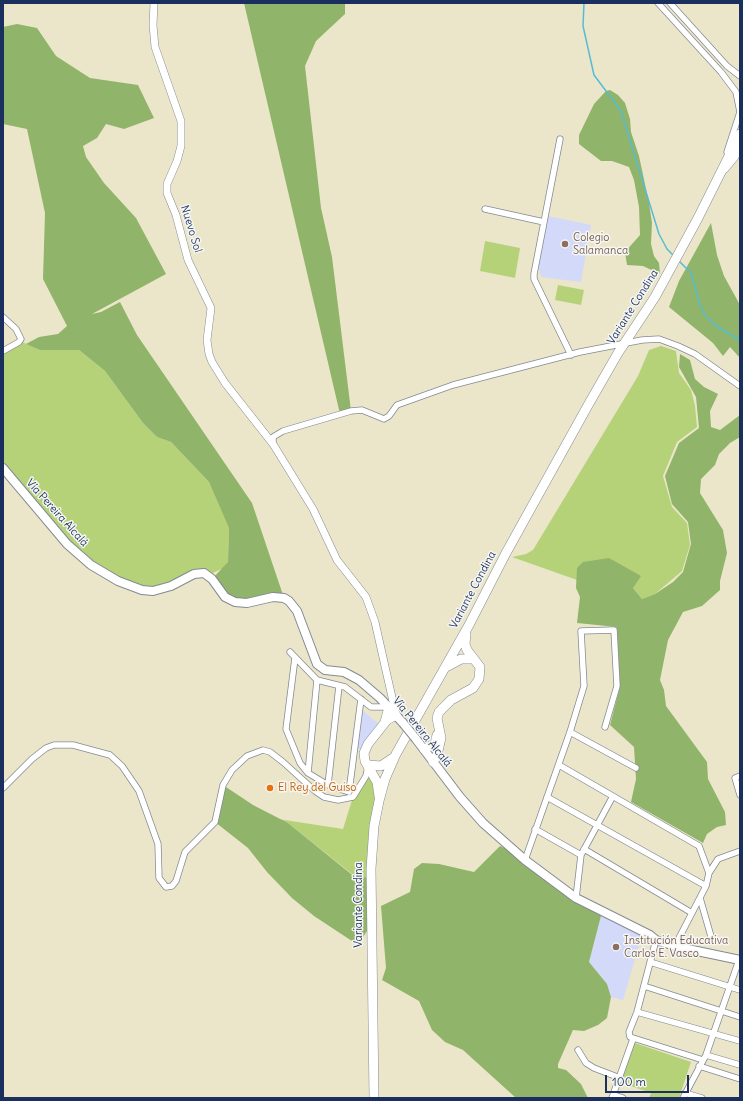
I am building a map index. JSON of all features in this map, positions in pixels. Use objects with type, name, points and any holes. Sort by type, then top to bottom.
[{"type":"highway","name":"Variante Condina","points":[[374,1098],[371,884],[372,840],[378,801],[396,754],[469,625],[506,553],[583,414],[626,342],[655,298],[722,172],[740,134]]},
{"type":"highway","points":[[433,762],[437,755],[441,738],[437,718],[443,706],[472,688],[479,680],[480,668],[467,650],[465,644],[469,625]]},
{"type":"highway","points":[[444,670],[456,661],[466,658],[474,659]]},
{"type":"highway","points":[[385,723],[389,707]]},
{"type":"highway","points":[[378,801],[377,782],[364,757],[366,748],[385,723],[396,715]]},
{"type":"highway","points":[[424,749],[435,744],[438,727]]},
{"type":"highway","points":[[368,765],[381,766],[392,759],[396,754]]},
{"type":"main road","name":"Vía Pereira Alcalá","points":[[3,468],[71,548],[91,564],[118,581],[142,590],[154,591],[171,586],[194,574],[204,573],[212,579],[225,597],[235,602],[247,603],[273,597],[284,598],[289,601],[297,611],[317,664],[325,670],[344,672],[359,680],[389,707],[404,723],[460,797],[483,823],[525,860],[576,898],[656,940],[739,962]]},
{"type":"street","name":"Nuevo Sol","points":[[154,3],[153,24],[155,47],[181,121],[181,146],[177,161],[167,184],[167,193],[176,215],[188,260],[211,308],[207,340],[209,354],[212,362],[225,382],[273,444],[313,509],[337,560],[366,597],[375,622],[393,694],[396,715]]},
{"type":"street","points":[[658,3],[721,72],[736,92],[740,112],[722,172]]},
{"type":"street","points":[[670,3],[727,66],[740,76]]},
{"type":"street","points":[[721,72],[727,66]]},
{"type":"street","points":[[560,139],[534,279],[571,355]]},
{"type":"street","points":[[722,172],[735,157],[740,147]]},
{"type":"street","points":[[485,209],[544,222]]},
{"type":"street","points":[[3,317],[16,329],[21,339],[19,342],[3,351]]},
{"type":"street","points":[[273,444],[272,440],[274,436],[288,429],[355,410],[366,411],[384,419],[397,405],[453,385],[626,342],[654,339],[670,342],[695,354],[740,386]]},
{"type":"street","points":[[525,860],[559,765],[584,686],[581,631],[614,630],[616,686],[605,727]]},
{"type":"street","points":[[290,652],[317,680],[345,687],[371,707],[389,707],[393,694]]},
{"type":"street","points":[[295,658],[286,729],[300,763],[308,773],[328,785],[349,792],[361,699]]},
{"type":"street","points":[[308,773],[317,680]]},
{"type":"street","points":[[328,785],[339,686]]},
{"type":"street","points":[[570,732],[636,768]]},
{"type":"street","points":[[3,788],[32,759],[46,748],[54,745],[73,745],[110,755],[122,766],[139,791],[158,844],[160,878],[166,887],[172,886],[176,881],[185,852],[215,822],[223,785],[232,770],[247,756],[263,750],[270,752],[315,791],[324,797],[338,800],[353,797],[366,776],[368,765]]},
{"type":"street","points":[[559,765],[699,846],[709,873]]},
{"type":"street","points":[[740,776],[735,778],[740,795]]},
{"type":"street","points":[[576,898],[583,852],[613,796]]},
{"type":"street","points":[[547,797],[706,886]]},
{"type":"street","points":[[535,829],[583,852],[692,913]]},
{"type":"street","points":[[678,947],[679,938],[706,886],[709,873],[718,859],[740,851]]},
{"type":"street","points":[[700,898],[712,940]]},
{"type":"street","points":[[656,940],[637,1012],[629,1032],[630,1037],[740,1065]]},
{"type":"street","points":[[650,962],[740,990]]},
{"type":"street","points":[[702,1098],[684,1095],[705,1057],[739,962]]},
{"type":"street","points":[[644,986],[740,1017]]},
{"type":"street","points":[[637,1012],[740,1041]]},
{"type":"street","points":[[623,1098],[613,1097],[633,1039]]},
{"type":"street","points":[[578,1050],[586,1063],[594,1068],[620,1078]]},
{"type":"street","points":[[699,1066],[740,1079]]},
{"type":"shaded area","name":"Colegio Salamanca","points":[[548,216],[591,225],[581,282],[541,277],[538,264]]},
{"type":"shaded area","points":[[362,710],[379,724],[360,749],[357,748]]},
{"type":"shaded area","name":"Institución Educativa Carlos E. Vasco","points":[[602,912],[643,932],[623,1000],[611,997],[607,984],[589,962]]},
{"type":"green space","points":[[244,3],[345,3],[345,14],[316,41],[305,66],[321,208],[332,257],[351,411],[340,414]]},
{"type":"green space","points":[[17,24],[37,28],[56,56],[90,78],[138,85],[154,118],[124,129],[106,124],[97,138],[83,146],[86,157],[104,183],[136,218],[166,274],[92,314],[101,312],[120,302],[137,335],[252,503],[284,598],[230,600],[212,579],[228,562],[229,528],[209,482],[171,442],[157,437],[143,423],[105,371],[79,350],[40,350],[26,344],[39,337],[58,334],[67,326],[43,279],[45,213],[27,129],[3,124],[3,27]]},
{"type":"green space","points":[[610,90],[618,95],[625,103],[630,119],[631,132],[639,156],[649,203],[652,223],[651,244],[654,256],[659,263],[660,274],[643,266],[627,265],[625,252],[640,235],[639,207],[634,180],[629,167],[612,161],[601,161],[579,144],[579,135],[594,104],[606,91]]},
{"type":"green space","points":[[711,223],[717,255],[724,276],[740,305],[740,358],[730,347],[723,356],[713,343],[669,307],[679,281]]},
{"type":"green space","points":[[485,241],[520,248],[515,278],[480,271]]},
{"type":"green space","points":[[558,285],[584,290],[581,305],[555,300]]},
{"type":"green space","points":[[20,341],[40,350],[79,350],[105,371],[143,423],[157,437],[171,442],[209,482],[229,527],[228,562],[224,568],[208,575],[142,590],[91,565],[3,469],[3,350]]},
{"type":"green space","points":[[661,346],[676,351],[679,373],[691,390],[695,406],[697,427],[677,442],[663,476],[672,507],[687,523],[690,545],[682,571],[655,594],[642,599],[633,588],[623,567],[609,559],[577,568],[577,580],[512,557],[526,554],[533,550],[638,376],[649,350]]},
{"type":"green space","points":[[680,354],[690,360],[695,379],[704,387],[718,394],[710,411],[711,427],[720,430],[740,415],[740,437],[730,443],[719,454],[715,465],[701,479],[700,493],[723,530],[727,553],[720,581],[720,590],[702,606],[683,612],[668,640],[660,680],[664,690],[666,706],[707,762],[708,779],[725,812],[726,825],[717,827],[707,834],[703,843],[631,802],[636,779],[634,747],[610,725],[620,687],[617,627],[577,623],[580,597],[576,588],[577,568],[583,562],[609,558],[641,576],[633,588],[642,599],[655,594],[673,582],[683,572],[691,544],[688,522],[672,504],[665,476],[679,443],[699,428],[696,397],[679,367]]},
{"type":"green space","points":[[368,765],[379,792],[367,877],[357,878],[288,823],[278,819],[343,829],[353,797]]},
{"type":"green space","points":[[223,785],[253,805],[288,823],[356,878],[367,877],[367,931],[358,945],[314,916],[292,898],[267,872],[248,848],[215,822]]},
{"type":"green space","points":[[500,846],[518,854],[602,912],[589,962],[607,984],[611,997],[607,1018],[598,1025],[584,1031],[573,1030],[558,1064],[558,1068],[566,1070],[581,1084],[588,1098],[516,1098],[463,1050],[445,1042],[432,1030],[419,1001],[382,980],[386,968],[381,906],[410,892],[414,869],[422,863],[439,864],[474,872]]},
{"type":"green space","points":[[632,1042],[691,1062],[679,1098],[649,1098],[651,1093],[619,1082]]},
{"type":"waterway","points":[[584,3],[583,26],[594,75],[621,111],[659,234],[667,249],[674,256]]},
{"type":"waterway","points":[[679,261],[691,273],[700,305],[705,315],[716,326],[740,340]]},
{"type":"place","name":"Colegio Salamanca","points":[[565,244]]},
{"type":"place","name":"El Rey del Guiso","points":[[270,788]]},
{"type":"place","name":"Institución Educativa Carlos E. Vasco","points":[[616,947]]}]
